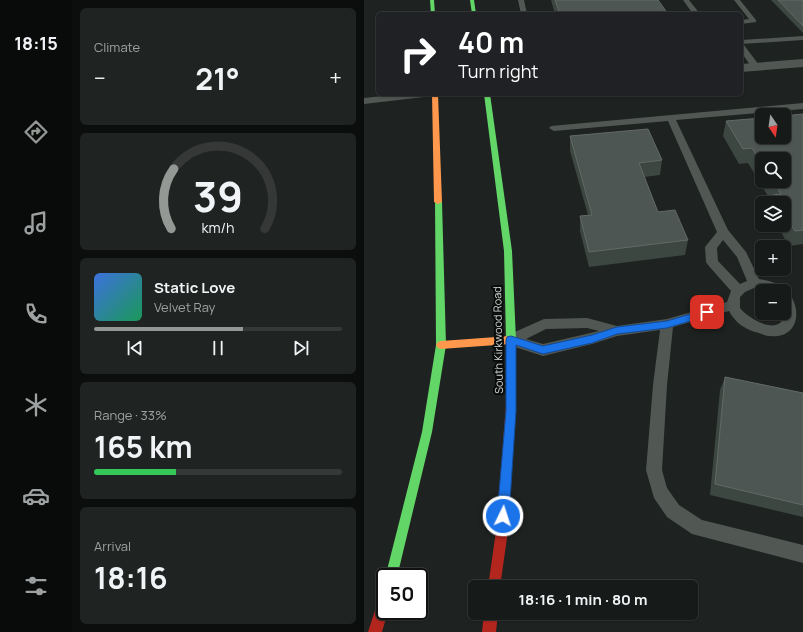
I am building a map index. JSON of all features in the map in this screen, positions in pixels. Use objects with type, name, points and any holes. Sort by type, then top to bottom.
[{"type":"main road","points":[[432,0],[432,12]]},
{"type":"main road","points":[[472,0],[474,12]]},
{"type":"main road","points":[[393,568],[426,432],[441,345],[435,96]]},
{"type":"main road","name":"South Kirkwood Road","points":[[487,96],[508,251],[511,340],[511,411],[502,531],[495,580]]},
{"type":"main road","points":[[441,345],[511,340]]},
{"type":"main road","points":[[375,632],[379,620]]},
{"type":"main road","points":[[489,632],[490,620]]},
{"type":"street","points":[[743,68],[803,63]]},
{"type":"lane","points":[[521,0],[524,12]]},
{"type":"lane","points":[[686,0],[695,12]]},
{"type":"lane","points":[[737,0],[754,21],[743,22]]},
{"type":"lane","points":[[743,42],[803,38]]},
{"type":"lane","points":[[743,50],[756,67]]},
{"type":"lane","points":[[364,101],[407,96]]},
{"type":"lane","points":[[554,128],[803,106]]},
{"type":"lane","points":[[670,118],[723,232],[742,255],[754,283]]},
{"type":"lane","points":[[723,232],[711,247],[712,262],[738,290]]},
{"type":"lane","points":[[754,283],[775,285],[785,290],[792,297],[797,306],[798,314],[795,321],[788,327],[770,331],[760,329],[742,319],[736,313],[733,305],[734,297],[738,290],[745,285],[754,283]]},
{"type":"lane","points":[[511,340],[543,350],[592,339],[617,330],[667,324],[733,305]]},
{"type":"lane","points":[[511,340],[544,324],[588,323],[617,330]]},
{"type":"lane","points":[[667,324],[660,385],[654,470],[660,492],[673,511],[698,528],[803,554]]},
{"type":"building","points":[[555,0],[658,0],[667,12],[559,12]]},
{"type":"building","points":[[778,0],[803,0],[803,26]]},
{"type":"building","points":[[803,114],[803,230],[795,231],[791,224],[791,196],[773,195],[781,194],[777,188],[791,188],[791,152],[755,153],[752,148],[743,149],[726,121],[755,119],[755,144],[791,144],[791,115]]},
{"type":"building","points":[[648,129],[662,160],[639,163],[658,212],[675,210],[688,240],[589,252],[580,216],[592,215],[570,136]]},
{"type":"building","points":[[725,377],[803,393],[803,505],[715,484]]},
{"type":"traffic: fast","points":[[432,0],[433,12]]},
{"type":"traffic: fast","points":[[472,0],[474,12]]},
{"type":"traffic: fast","points":[[487,96],[508,251],[511,340],[511,404]]},
{"type":"traffic: fast","points":[[393,568],[427,432],[441,345],[438,202]]},
{"type":"traffic: slow","points":[[435,96],[438,202]]},
{"type":"traffic: slow","points":[[441,345],[511,340]]},
{"type":"traffic: jam","points":[[495,580],[502,531],[511,404]]},
{"type":"traffic: jam","points":[[375,632],[379,620]]},
{"type":"traffic: jam","points":[[489,632],[490,620]]},
{"type":"route","points":[[503,516],[511,411],[511,340],[543,350],[592,339],[617,330],[667,324],[707,312]]}]
